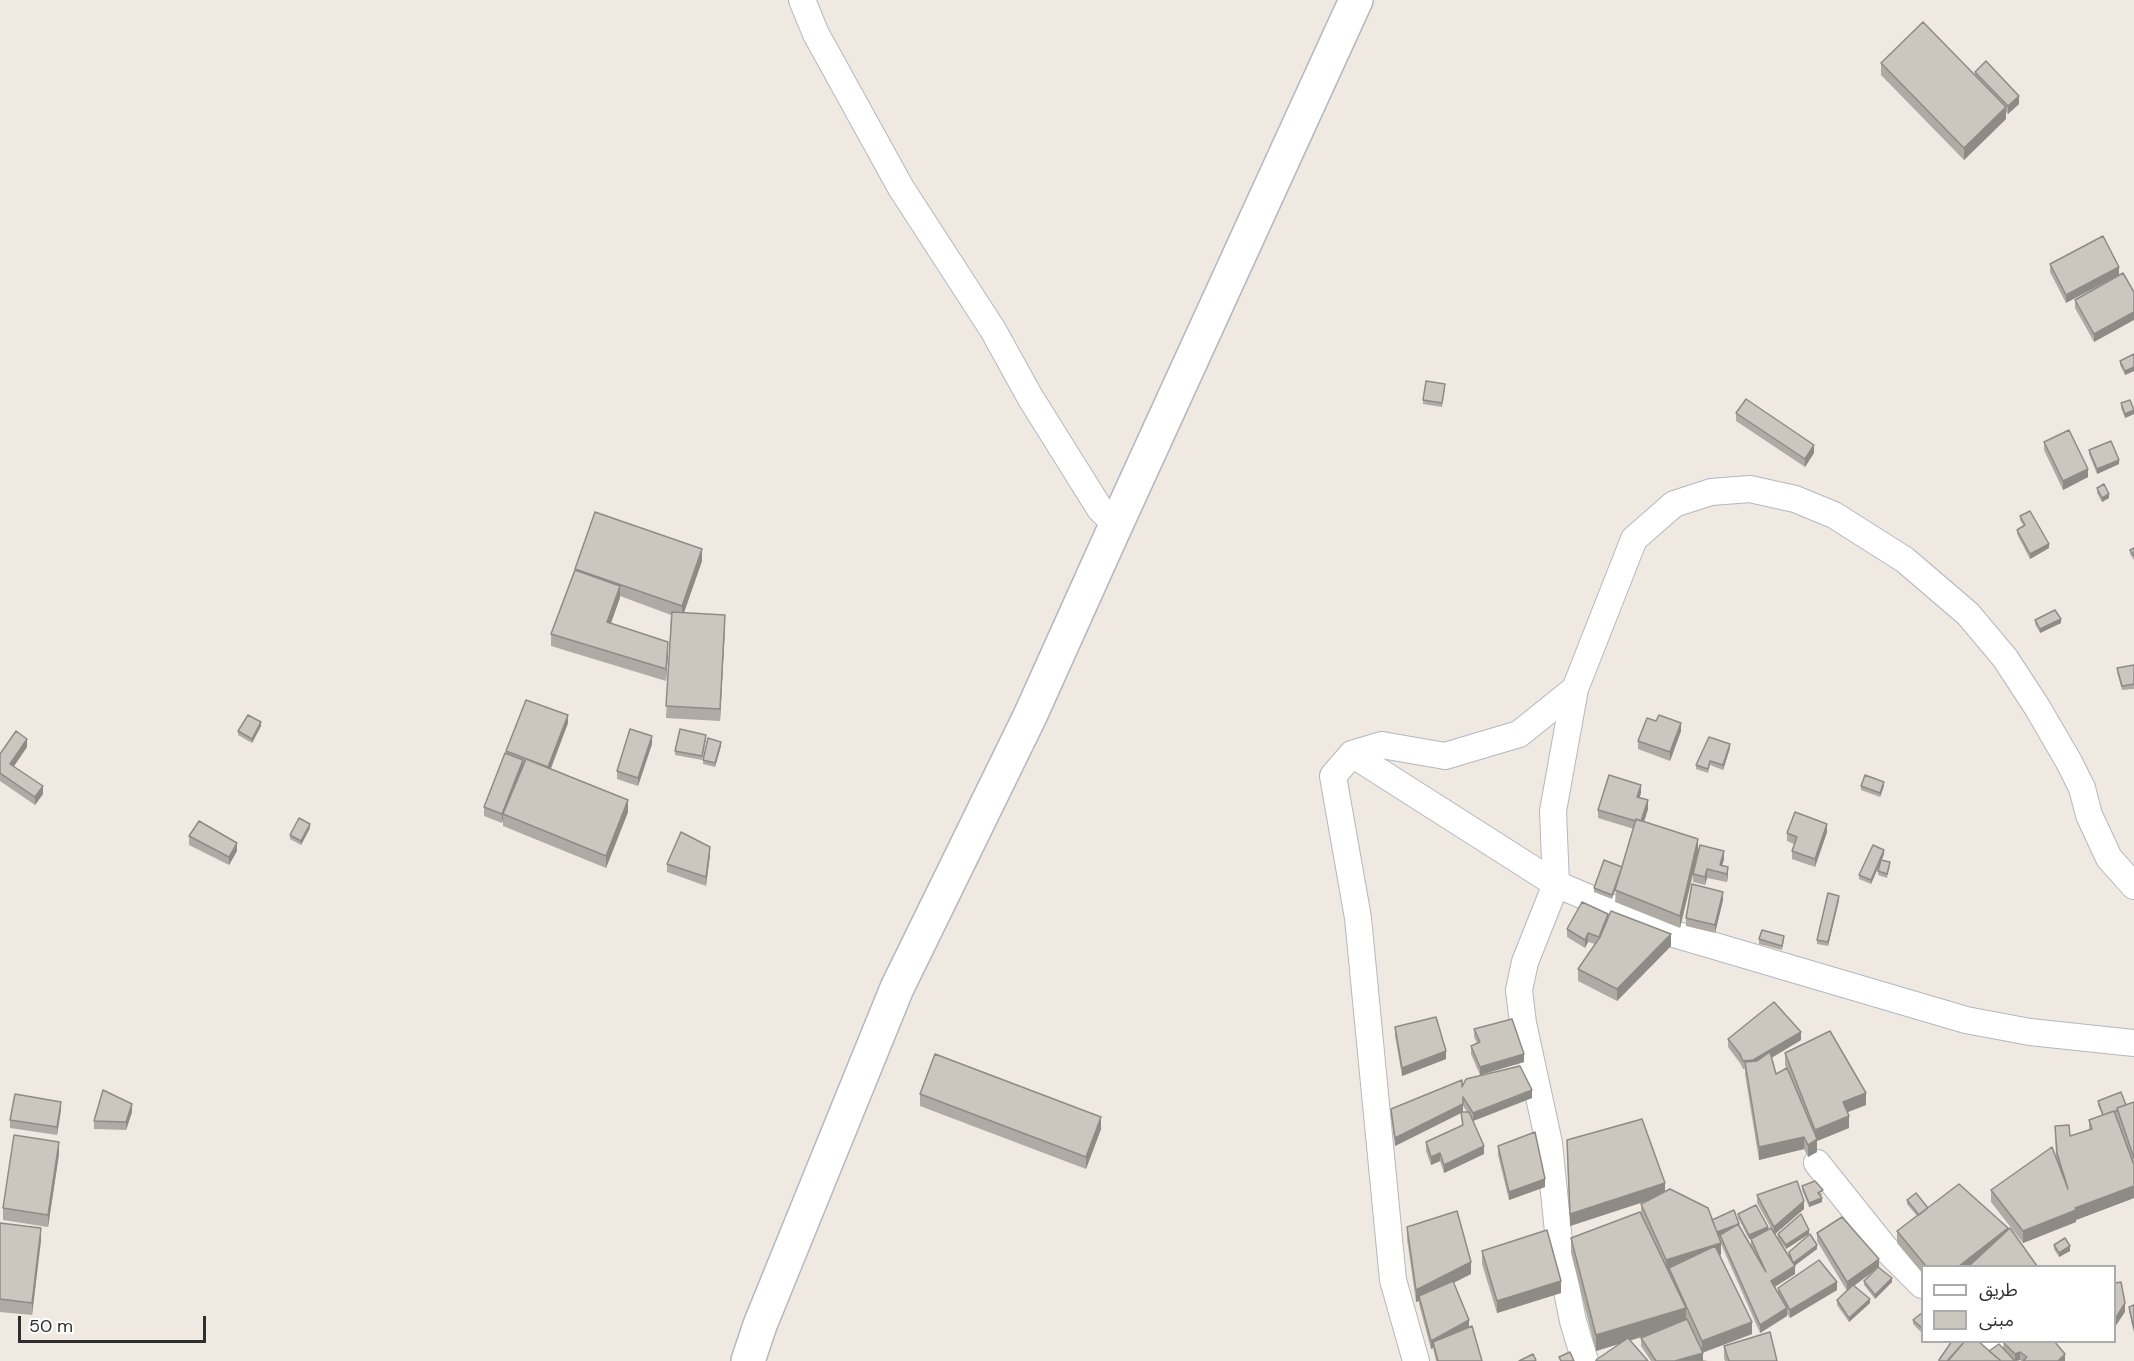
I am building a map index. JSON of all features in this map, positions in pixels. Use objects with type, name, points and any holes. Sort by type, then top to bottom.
[{"type":"street","points":[[802,0],[821,43],[901,188],[993,330],[1030,397],[1100,509],[1116,525]]},
{"type":"street","points":[[748,1361],[764,1314],[897,988],[1030,716],[1356,0]]},
{"type":"street","points":[[1585,1361],[1573,1321],[1561,1261],[1550,1143],[1522,1023],[1519,990],[1525,962],[1556,884],[1553,811],[1575,688],[1634,539],[1674,504],[1711,492],[1750,489],[1795,499],[1834,515],[1905,560],[1968,614],[2005,658],[2069,762],[2109,858],[2134,886]]},
{"type":"street","points":[[1416,1361],[1393,1280],[1358,918],[1334,776],[1352,754],[1382,745],[1444,756],[1519,734],[1575,688]]},
{"type":"street","points":[[1352,754],[1556,884],[1674,934],[1966,1020],[2030,1032],[2134,1043]]},
{"type":"street","points":[[1817,1163],[1886,1248],[1921,1283]]},
{"type":"building","points":[[1923,22],[2006,107],[1964,148],[1881,63]]},
{"type":"building","points":[[1986,61],[2019,96],[2008,106],[1975,72]]},
{"type":"building","points":[[2103,236],[2119,267],[2066,295],[2050,264]]},
{"type":"building","points":[[2123,273],[2134,292],[2134,312],[2094,334],[2075,300]]},
{"type":"building","points":[[2134,354],[2134,367],[2125,371],[2120,361]]},
{"type":"building","points":[[1426,381],[1445,384],[1442,403],[1423,400]]},
{"type":"building","points":[[1746,399],[1814,445],[1805,459],[1736,413]]},
{"type":"building","points":[[2130,400],[2134,410],[2125,414],[2121,403]]},
{"type":"building","points":[[2069,430],[2088,469],[2063,481],[2044,442]]},
{"type":"building","points":[[2111,441],[2119,460],[2097,469],[2089,450]]},
{"type":"building","points":[[2104,484],[2109,494],[2102,498],[2097,488]]},
{"type":"building","points":[[2030,511],[2049,544],[2030,554],[2017,530],[2025,525],[2020,516]]},
{"type":"building","points":[[595,512],[702,549],[682,606],[575,569]]},
{"type":"building","points":[[575,570],[620,586],[607,622],[668,642],[666,669],[551,634]]},
{"type":"building","points":[[2055,610],[2061,619],[2040,629],[2035,620]]},
{"type":"building","points":[[672,612],[725,615],[720,709],[666,706]]},
{"type":"building","points":[[2134,665],[2134,684],[2122,686],[2117,668]]},
{"type":"building","points":[[526,700],[568,715],[548,767],[506,751]]},
{"type":"building","points":[[248,715],[261,722],[252,739],[238,731]]},
{"type":"building","points":[[1659,715],[1681,723],[1670,752],[1638,741],[1647,718],[1656,721]]},
{"type":"building","points":[[630,729],[652,736],[638,778],[617,771]]},
{"type":"building","points":[[680,729],[706,735],[702,756],[675,751]]},
{"type":"building","points":[[16,731],[27,739],[10,764],[43,786],[35,797],[0,773],[0,754]]},
{"type":"building","points":[[1709,737],[1730,744],[1723,765],[1710,761],[1708,769],[1696,765]]},
{"type":"building","points":[[708,738],[721,742],[715,763],[703,760]]},
{"type":"building","points":[[505,753],[523,760],[502,814],[484,807]]},
{"type":"building","points":[[526,759],[628,800],[606,856],[503,814]]},
{"type":"building","points":[[1609,775],[1641,785],[1637,797],[1648,800],[1641,821],[1598,810]]},
{"type":"building","points":[[1865,775],[1884,782],[1880,793],[1861,786]]},
{"type":"building","points":[[1795,812],[1827,824],[1815,859],[1792,851],[1797,837],[1787,833]]},
{"type":"building","points":[[299,818],[310,824],[301,841],[290,835]]},
{"type":"building","points":[[1636,819],[1698,839],[1680,916],[1615,890]]},
{"type":"building","points":[[199,821],[237,843],[229,857],[189,836]]},
{"type":"building","points":[[681,832],[710,847],[706,877],[667,864]]},
{"type":"building","points":[[1700,845],[1724,851],[1720,865],[1728,867],[1727,874],[1707,869],[1705,877],[1693,874]]},
{"type":"building","points":[[1873,845],[1884,850],[1871,880],[1859,875]]},
{"type":"building","points":[[1604,860],[1622,867],[1612,895],[1594,888]]},
{"type":"building","points":[[1881,860],[1890,862],[1887,874],[1878,871]]},
{"type":"building","points":[[1692,884],[1723,892],[1715,925],[1686,918]]},
{"type":"building","points":[[1828,893],[1839,896],[1828,942],[1817,940]]},
{"type":"building","points":[[1582,902],[1608,914],[1599,937],[1588,933],[1585,940],[1567,929]]},
{"type":"building","points":[[1611,911],[1671,934],[1617,989],[1578,969],[1600,937]]},
{"type":"building","points":[[1762,930],[1784,936],[1782,946],[1759,939]]},
{"type":"building","points":[[1774,1002],[1801,1032],[1753,1060],[1743,1061],[1728,1039]]},
{"type":"building","points":[[1436,1017],[1446,1051],[1402,1068],[1395,1027]]},
{"type":"building","points":[[1512,1019],[1524,1054],[1480,1067],[1471,1046],[1480,1042],[1474,1029]]},
{"type":"building","points":[[1830,1031],[1866,1093],[1843,1102],[1849,1116],[1815,1130],[1785,1053]]},
{"type":"building","points":[[1770,1052],[1776,1074],[1787,1068],[1817,1139],[1808,1145],[1804,1137],[1759,1147],[1745,1062],[1757,1061]]},
{"type":"building","points":[[935,1054],[1101,1117],[1086,1157],[920,1094]]},
{"type":"building","points":[[1520,1066],[1532,1090],[1473,1113],[1463,1097],[1463,1104],[1395,1138],[1391,1109],[1462,1080],[1462,1087],[1466,1079]]},
{"type":"building","points":[[103,1090],[132,1104],[126,1122],[94,1121]]},
{"type":"building","points":[[2121,1092],[2126,1105],[2117,1108],[2117,1111],[2103,1115],[2098,1101]]},
{"type":"building","points":[[15,1094],[61,1102],[57,1127],[10,1120]]},
{"type":"building","points":[[2134,1102],[2134,1158],[2117,1108]]},
{"type":"building","points":[[2114,1111],[2134,1165],[2134,1186],[2023,1231],[1991,1190],[2052,1147],[2068,1189],[2057,1153],[2055,1126],[2069,1125],[2070,1136],[2092,1129],[2089,1120]]},
{"type":"building","points":[[1461,1112],[1469,1112],[1484,1146],[1444,1165],[1440,1153],[1431,1157],[1426,1142],[1463,1125]]},
{"type":"building","points":[[1642,1119],[1665,1183],[1570,1214],[1567,1140]]},
{"type":"building","points":[[1535,1132],[1545,1179],[1509,1192],[1498,1146]]},
{"type":"building","points":[[14,1135],[59,1142],[48,1215],[3,1208]]},
{"type":"building","points":[[1797,1181],[1804,1201],[1774,1227],[1757,1195]]},
{"type":"building","points":[[1815,1181],[1823,1190],[1818,1193],[1822,1198],[1809,1203],[1802,1186]]},
{"type":"building","points":[[1959,1184],[2008,1228],[1960,1265],[1925,1265],[1897,1231]]},
{"type":"building","points":[[1670,1189],[1708,1208],[1721,1243],[1666,1260],[1641,1204]]},
{"type":"building","points":[[1916,1193],[1928,1208],[1919,1215],[1907,1200]]},
{"type":"building","points":[[1756,1205],[1768,1227],[1749,1235],[1738,1214]]},
{"type":"building","points":[[1734,1210],[1739,1224],[1717,1232],[1712,1220]]},
{"type":"building","points":[[1457,1211],[1471,1262],[1416,1290],[1407,1227]]},
{"type":"building","points":[[1640,1212],[1686,1308],[1596,1335],[1571,1238]]},
{"type":"building","points":[[1801,1214],[1809,1230],[1786,1245],[1778,1234]]},
{"type":"building","points":[[1842,1217],[1879,1259],[1847,1282],[1817,1233]]},
{"type":"building","points":[[0,1223],[41,1228],[32,1303],[0,1299]]},
{"type":"building","points":[[1738,1224],[1766,1272],[1751,1239],[1771,1228],[1795,1266],[1771,1281],[1787,1308],[1760,1325],[1720,1235]]},
{"type":"building","points":[[2010,1228],[2036,1265],[1970,1265]]},
{"type":"building","points":[[1547,1230],[1561,1281],[1497,1301],[1482,1251]]},
{"type":"building","points":[[1810,1234],[1817,1245],[1793,1263],[1789,1252]]},
{"type":"building","points":[[2065,1238],[2070,1246],[2059,1253],[2054,1245]]},
{"type":"building","points":[[1715,1246],[1752,1322],[1702,1341],[1669,1268]]},
{"type":"building","points":[[1819,1260],[1837,1282],[1790,1310],[1778,1288]]},
{"type":"building","points":[[1878,1267],[1892,1278],[1875,1295],[1864,1281]]},
{"type":"building","points":[[1453,1281],[1469,1320],[1431,1341],[1419,1296]]},
{"type":"building","points":[[2121,1282],[2125,1303],[2116,1317],[2116,1283]]},
{"type":"building","points":[[1853,1285],[1870,1299],[1849,1318],[1837,1300]]},
{"type":"building","points":[[2134,1305],[2134,1329],[2129,1307]]},
{"type":"building","points":[[1921,1314],[1921,1327],[1913,1320]]},
{"type":"building","points":[[1687,1319],[1703,1353],[1675,1361],[1656,1361],[1641,1338]]},
{"type":"building","points":[[1472,1326],[1482,1361],[1438,1361],[1433,1342]]},
{"type":"building","points":[[1770,1332],[1777,1361],[1729,1361],[1724,1346]]},
{"type":"building","points":[[1628,1338],[1648,1361],[1596,1361],[1596,1360]]},
{"type":"building","points":[[1951,1343],[1963,1343],[1947,1361],[1939,1360]]},
{"type":"building","points":[[1963,1343],[1980,1343],[2001,1361],[1948,1361]]},
{"type":"building","points":[[2004,1343],[2056,1343],[2065,1354],[2058,1361],[2023,1361],[2027,1357],[2020,1352],[2015,1354]]},
{"type":"building","points":[[1999,1344],[2015,1361],[2001,1361],[1989,1351]]},
{"type":"building","points":[[1570,1352],[1574,1361],[1561,1361],[1559,1357]]},
{"type":"building","points":[[1533,1354],[1536,1360],[1534,1361],[1519,1361]]}]
